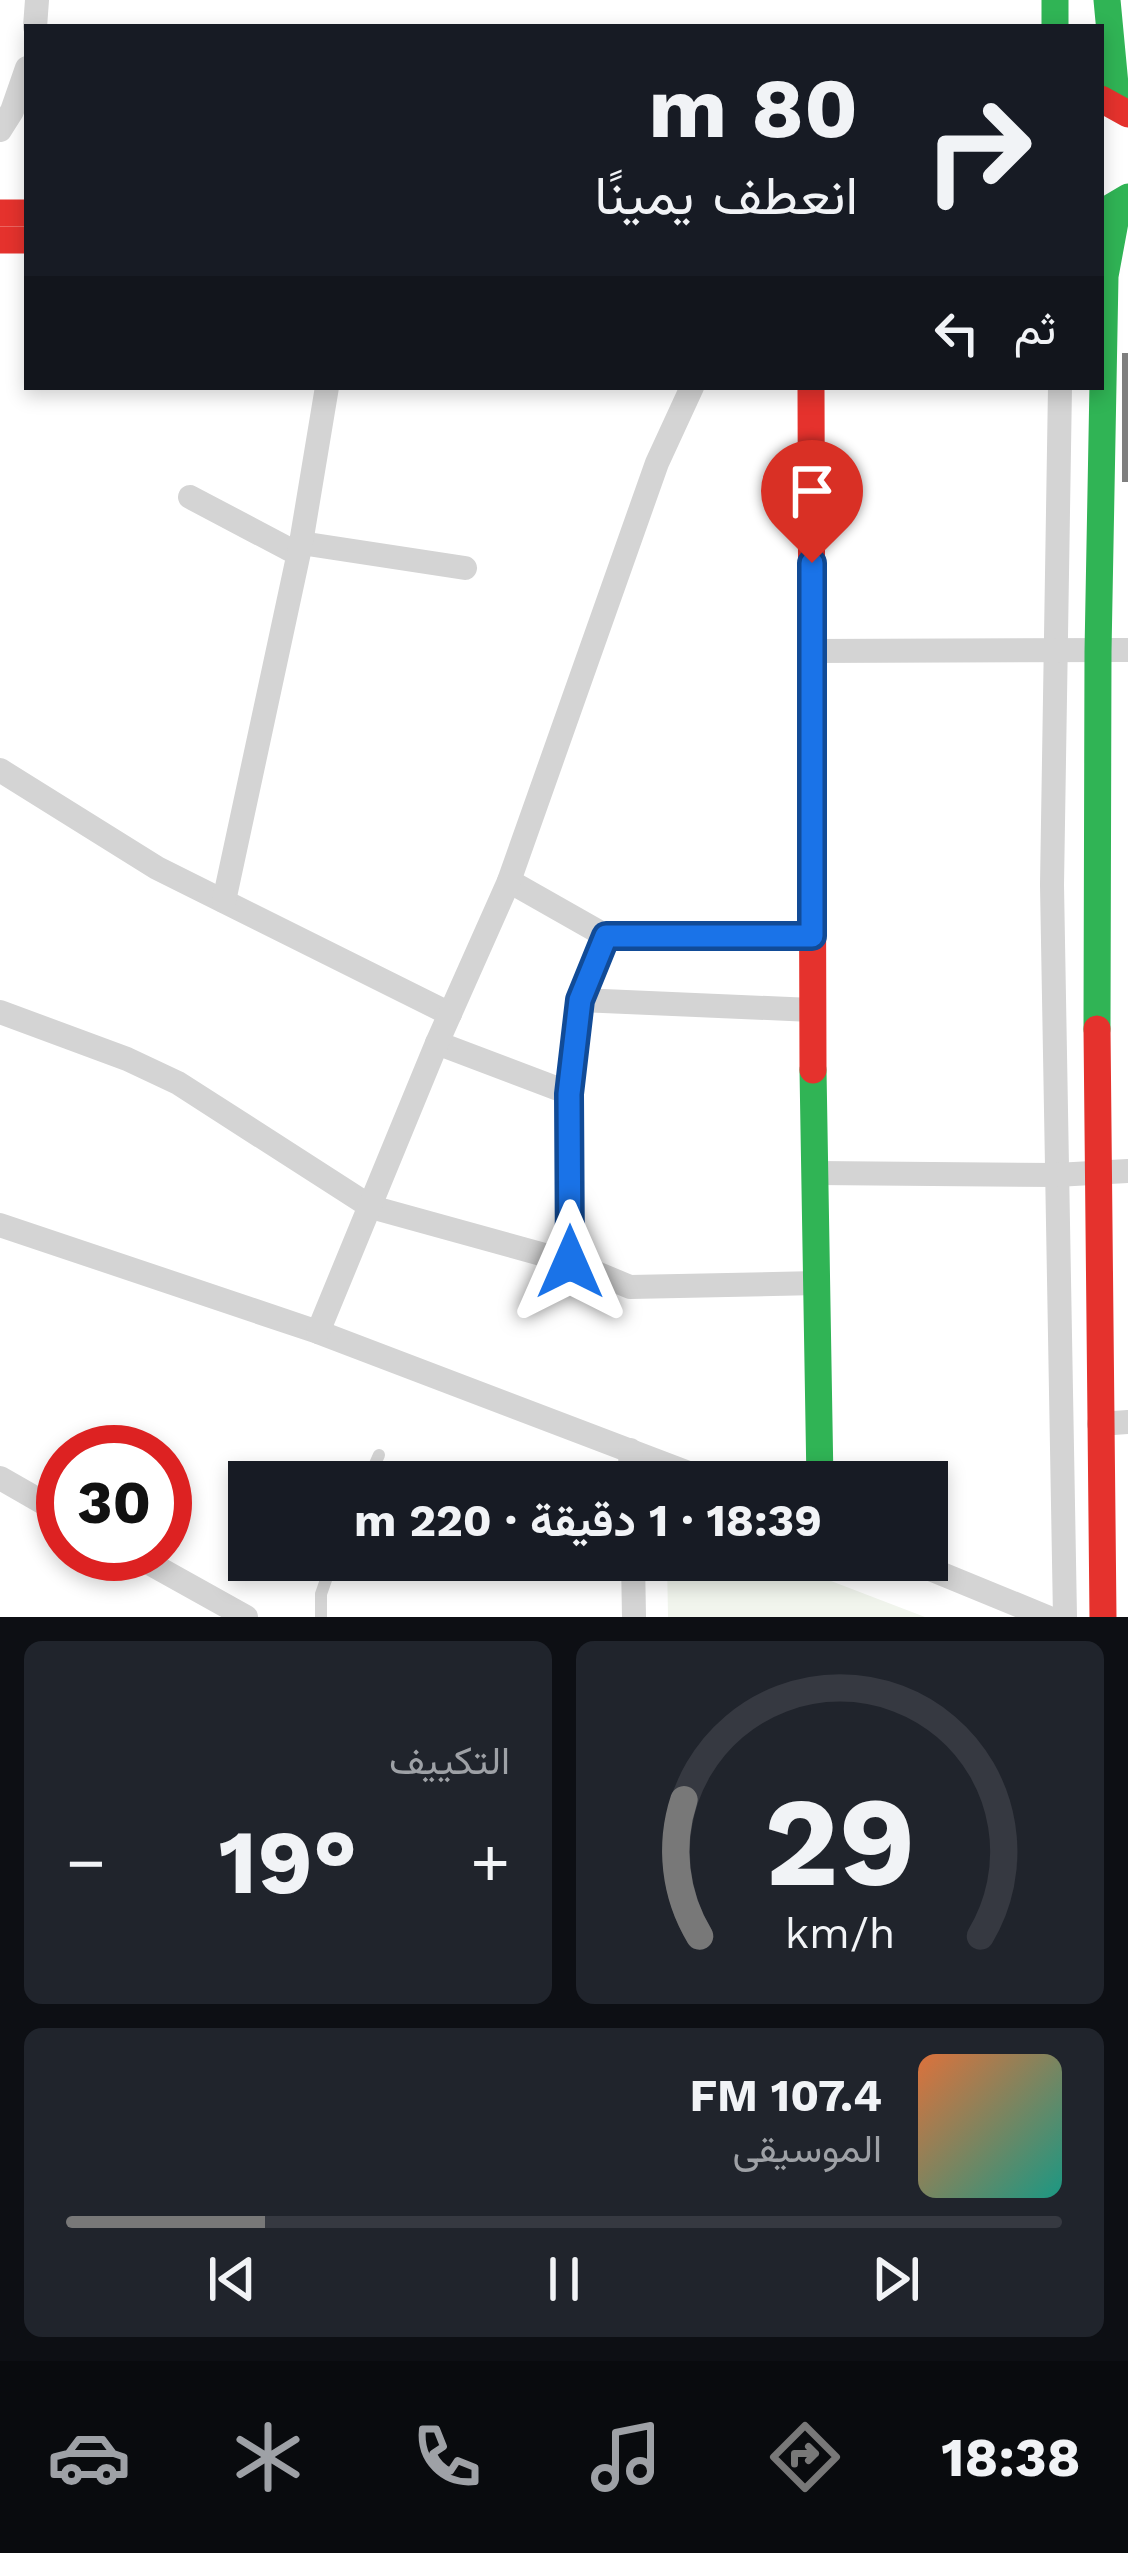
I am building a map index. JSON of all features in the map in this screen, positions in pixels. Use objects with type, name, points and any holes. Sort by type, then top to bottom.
[{"type":"street","points":[[1106,0],[1115,106]]},
{"type":"street","points":[[0,130],[24,77]]},
{"type":"street","points":[[1104,330],[1105,276],[1116,206]]},
{"type":"street","points":[[224,901],[300,549],[326,390]]},
{"type":"street","points":[[317,1332],[509,880],[657,463],[691,390]]},
{"type":"street","points":[[811,390],[812,1010],[820,1461]]},
{"type":"street","points":[[1060,390],[1054,651],[1056,1174],[1065,1617]]},
{"type":"street","points":[[1103,390],[1097,1172],[1114,1423],[1103,1617]]},
{"type":"street","points":[[190,497],[300,549],[465,568]]},
{"type":"street","points":[[812,651],[1128,650]]},
{"type":"street","points":[[0,770],[158,868],[450,1014]]},
{"type":"street","points":[[509,880],[606,936],[812,936]]},
{"type":"street","points":[[570,1262],[569,1094],[580,1000],[606,936]]},
{"type":"street","points":[[580,1000],[812,1010]]},
{"type":"street","points":[[0,1012],[178,1083],[371,1207],[570,1262],[640,1288],[818,1283]]},
{"type":"street","points":[[437,1042],[569,1094]]},
{"type":"street","points":[[817,1173],[1128,1171]]},
{"type":"street","points":[[0,1225],[317,1332],[658,1461]]},
{"type":"street","points":[[630,1450],[630,1461]]},
{"type":"street","points":[[0,1478],[36,1499]]},
{"type":"street","points":[[948,1576],[1047,1617]]},
{"type":"street","points":[[182,1581],[246,1617]]},
{"type":"street","points":[[633,1581],[634,1617]]},
{"type":"lane","points":[[376,1461],[379,1455]]},
{"type":"lane","points":[[321,1617],[326,1581]]},
{"type":"shaded area","points":[[667,1581],[831,1581],[925,1617],[668,1617]]},
{"type":"building","points":[[1122,353],[1128,353],[1128,482],[1122,482]]},
{"type":"traffic: fast","points":[[1055,0],[1055,24]]},
{"type":"traffic: fast","points":[[1107,0],[1117,106]]},
{"type":"traffic: fast","points":[[1104,211],[1128,197]]},
{"type":"traffic: fast","points":[[1104,330],[1105,276],[1118,206]]},
{"type":"traffic: fast","points":[[1097,1029],[1103,390]]},
{"type":"traffic: fast","points":[[813,1070],[820,1461]]},
{"type":"traffic: jam","points":[[1104,101],[1128,114]]},
{"type":"traffic: jam","points":[[0,213],[24,213]]},
{"type":"traffic: jam","points":[[0,240],[24,240]]},
{"type":"traffic: jam","points":[[811,390],[813,1070]]},
{"type":"traffic: jam","points":[[1097,1029],[1103,1617]]},
{"type":"route","points":[[570,1262],[569,1094],[580,1000],[606,936],[812,936],[812,563]]}]
